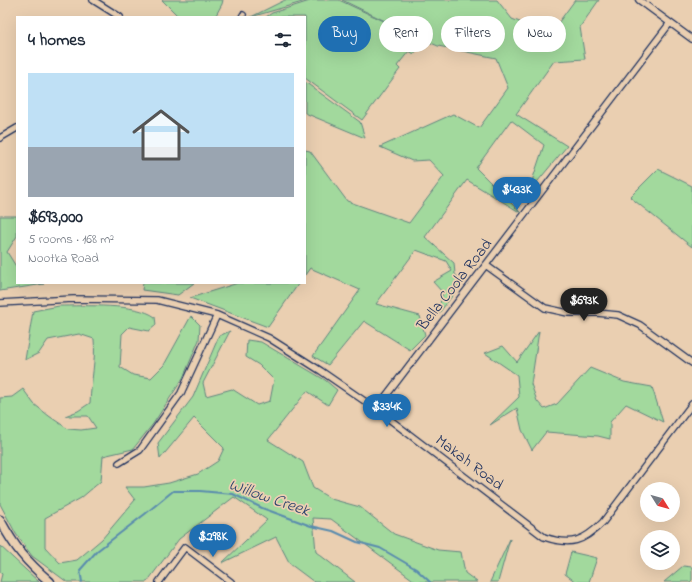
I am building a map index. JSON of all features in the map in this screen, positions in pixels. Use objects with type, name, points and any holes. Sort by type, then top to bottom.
[{"type":"street","points":[[93,0],[118,16]]},
{"type":"street","points":[[639,0],[692,39]]},
{"type":"street","name":"Bella Coola Road","points":[[376,409],[487,266],[670,23]]},
{"type":"street","points":[[0,138],[16,129]]},
{"type":"street","points":[[487,266],[545,308],[568,313],[618,315],[640,325],[692,363]]},
{"type":"street","name":"Makah Road","points":[[0,303],[73,299],[157,300],[217,315],[269,338],[320,371],[376,409],[544,537],[567,543],[580,540],[603,522],[692,404]]},
{"type":"street","points":[[119,463],[140,450],[181,393],[217,315]]},
{"type":"street","points":[[0,520],[20,554],[50,582]]},
{"type":"street","points":[[159,582],[185,547],[231,582]]},
{"type":"green space","points":[[162,0],[223,0],[216,16],[178,16]]},
{"type":"green space","points":[[285,0],[309,0],[254,16],[253,16]]},
{"type":"green space","points":[[313,0],[339,0],[379,19],[379,52],[408,52],[397,66],[400,69],[362,120],[306,79],[306,16],[268,16],[272,13]]},
{"type":"green space","points":[[342,0],[497,0],[513,19],[513,52],[566,52],[566,16],[563,16],[575,0],[599,0],[580,27],[585,59],[554,61],[516,114],[567,146],[528,193],[544,145],[511,120],[476,168],[521,213],[467,180],[425,237],[454,263],[455,274],[463,282],[436,317],[443,293],[433,282],[452,271],[446,261],[416,250],[376,304],[420,316],[425,335],[410,350],[364,321],[328,365],[313,356],[360,290],[310,268],[306,274],[306,150],[310,151],[347,201],[409,223],[444,176],[429,160],[412,161],[380,147],[453,114],[479,128],[508,88],[496,58],[467,52],[505,52],[505,16],[441,16],[441,47],[433,44],[433,16],[379,16],[379,18]]},
{"type":"green space","points":[[306,83],[360,122],[365,138],[306,113]]},
{"type":"green space","points":[[658,169],[692,186],[692,247],[630,197]]},
{"type":"green space","points":[[0,216],[16,216],[16,238],[7,252],[16,266],[16,284],[44,284],[0,291]]},
{"type":"green space","points":[[143,284],[193,284],[178,295],[142,290]]},
{"type":"green space","points":[[235,284],[298,284],[268,327],[190,298]]},
{"type":"green space","points":[[59,306],[123,307],[136,309],[155,317],[156,325],[149,331],[129,327],[122,334],[120,367],[133,375],[151,378],[164,365],[191,316],[200,325],[199,340],[183,378],[153,424],[133,449],[103,456],[101,481],[81,498],[45,518],[45,547],[60,563],[77,560],[102,539],[135,500],[125,487],[144,487],[169,483],[198,474],[218,461],[224,448],[194,418],[160,459],[158,443],[193,397],[219,336],[230,331],[203,383],[206,396],[232,389],[257,405],[270,401],[274,380],[259,365],[246,357],[247,340],[261,342],[325,380],[337,390],[328,405],[307,391],[268,440],[303,462],[313,488],[331,499],[360,507],[394,534],[438,550],[461,552],[465,573],[477,582],[416,582],[331,519],[313,518],[316,552],[355,582],[314,582],[290,564],[276,537],[222,563],[267,520],[234,497],[179,539],[147,582],[67,582],[32,556],[16,534],[0,504],[0,398],[12,397],[23,389],[34,404],[68,429],[81,430],[96,428],[88,416],[65,416],[78,411],[90,403],[94,363],[94,339],[79,334],[48,340],[39,353],[25,360],[33,311]]},
{"type":"green space","points":[[539,331],[531,384],[537,401],[544,409],[557,404],[590,368],[624,382],[652,387],[663,422],[626,404],[610,422],[610,439],[598,436],[546,432],[532,450],[522,430],[517,408],[490,425],[519,397],[517,375],[485,353],[503,346],[517,362]]},
{"type":"green space","points":[[510,539],[498,582],[490,582]]},
{"type":"green space","points":[[0,546],[39,582],[0,582],[2,574],[0,572]]},
{"type":"green space","points":[[571,552],[597,558],[589,582],[576,582],[565,574]]},
{"type":"green space","points":[[683,566],[692,567],[692,580],[690,582],[664,582],[680,570]]},
{"type":"waterway","name":"Willow Creek","points":[[82,582],[80,570],[97,551],[173,491],[200,491],[233,494],[262,508],[311,526],[333,531],[357,542],[380,548],[416,569],[430,582]]}]
